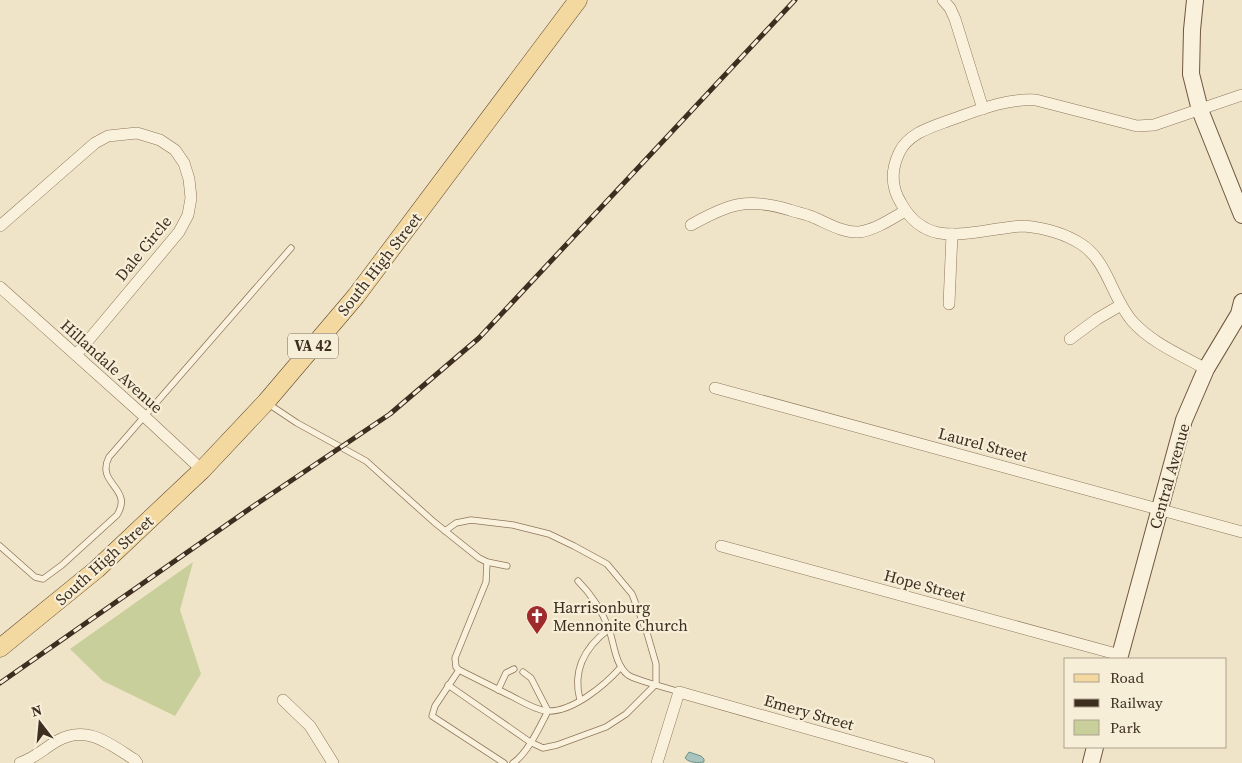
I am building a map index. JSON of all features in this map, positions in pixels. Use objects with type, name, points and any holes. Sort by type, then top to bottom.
[{"type":"main road","name":"South High Street","points":[[3,641],[97,569],[202,470],[266,402],[356,296],[578,0]]},
{"type":"street","points":[[943,0],[955,18],[983,109]]},
{"type":"street","points":[[1195,0],[1192,30],[1192,74],[1200,110],[1242,215]]},
{"type":"street","points":[[1206,368],[1154,340],[1133,322],[1121,305],[1096,256],[1082,245],[1061,233],[1023,226],[952,234],[935,234],[924,229],[913,221],[898,199],[893,177],[894,166],[900,150],[909,140],[926,128],[1008,101],[1036,100],[1137,126],[1154,125],[1242,95]]},
{"type":"street","name":"Dale Circle","points":[[0,226],[95,143],[108,136],[137,133],[160,140],[175,150],[184,163],[192,198],[188,215],[179,232],[76,355]]},
{"type":"street","points":[[691,225],[730,206],[751,202],[811,216],[851,232],[871,228],[905,211]]},
{"type":"street","points":[[949,304],[952,234]]},
{"type":"street","name":"Hillandale Avenue","points":[[0,287],[202,470]]},
{"type":"street","name":"Central Avenue","points":[[1120,657],[1184,420],[1206,368],[1239,314],[1242,302]]},
{"type":"street","points":[[1070,339],[1097,319],[1121,305]]},
{"type":"street","name":"Laurel Street","points":[[715,388],[1242,532]]},
{"type":"street","name":"Hope Street","points":[[721,546],[1120,657]]},
{"type":"street","points":[[656,763],[679,692]]},
{"type":"street","name":"Emery Street","points":[[679,692],[930,763]]},
{"type":"street","points":[[283,700],[310,726],[333,763]]},
{"type":"street","points":[[29,762],[56,741],[84,735],[101,738],[137,763]]},
{"type":"street","points":[[1091,763],[1096,748]]},
{"type":"lane","points":[[0,546],[35,577],[41,579],[48,577],[117,515],[122,505],[121,496],[110,481],[106,469],[108,459],[291,248]]},
{"type":"lane","points":[[266,402],[297,423],[366,461],[445,531],[479,558],[487,562],[507,566]]},
{"type":"lane","points":[[445,531],[456,523],[471,520],[513,525],[548,534],[607,564],[632,594],[647,633],[656,664],[656,684],[626,714],[606,727],[557,745],[543,748],[530,742],[448,685]]},
{"type":"lane","points":[[487,562],[486,582],[455,658],[456,667],[459,670],[532,707],[548,711],[566,707],[580,700],[602,687],[621,668]]},
{"type":"lane","points":[[578,581],[597,603],[609,629],[621,668],[634,678],[679,692]]},
{"type":"lane","points":[[580,700],[577,683],[581,662],[594,640],[609,629]]},
{"type":"lane","points":[[498,690],[506,673],[514,669]]},
{"type":"lane","points":[[459,670],[435,706],[432,716],[504,763]]},
{"type":"lane","points":[[523,672],[531,678],[548,711]]},
{"type":"lane","points":[[513,763],[518,760],[548,711]]},
{"type":"green space","points":[[193,562],[180,610],[201,674],[175,716],[103,681],[70,649]]},
{"type":"water","points":[[689,752],[701,756],[704,762],[687,760],[685,758]]},
{"type":"railway","points":[[0,683],[255,505],[390,414],[479,338],[795,0]]},
{"type":"place","name":"Harrisonburg Mennonite Church","points":[[537,635]]}]
